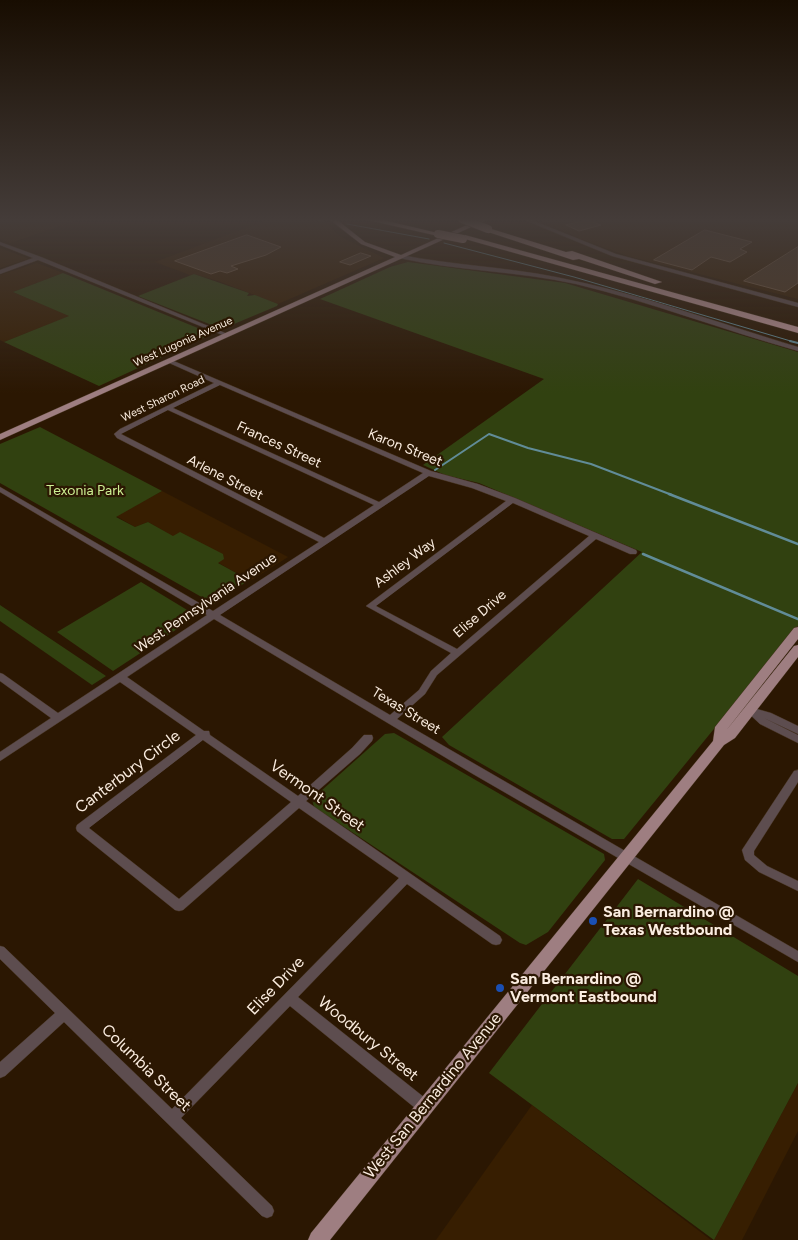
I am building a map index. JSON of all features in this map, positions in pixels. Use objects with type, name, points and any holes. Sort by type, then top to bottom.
[{"type":"highway","points":[[608,277],[798,330]]},
{"type":"highway","points":[[642,277],[798,320]]},
{"type":"main road","name":"West Lugonia Avenue","points":[[0,437],[357,277]]},
{"type":"main road","name":"West San Bernardino Avenue","points":[[719,742],[719,730],[798,631]]},
{"type":"main road","name":"West San Bernardino Avenue","points":[[318,1240],[425,1108],[484,1031],[628,857],[719,742],[730,735],[798,649]]},
{"type":"main road","points":[[750,710],[748,701],[777,663],[778,656]]},
{"type":"street","points":[[85,277],[227,335]]},
{"type":"street","points":[[544,277],[577,283],[798,349]]},
{"type":"street","points":[[692,277],[798,305]]},
{"type":"street","name":"Karon Street","points":[[169,361],[428,473],[476,486],[633,552]]},
{"type":"street","name":"West Sharon Road","points":[[117,434],[219,383]]},
{"type":"street","name":"Frances Street","points":[[168,408],[379,504]]},
{"type":"street","name":"Arlene Street","points":[[117,434],[123,441],[324,541]]},
{"type":"street","name":"West Pennsylvania Avenue","points":[[0,757],[428,473]]},
{"type":"street","name":"Texas Street","points":[[0,489],[798,957]]},
{"type":"street","name":"Ashley Way","points":[[458,653],[370,606],[512,500]]},
{"type":"street","name":"Elise Drive","points":[[391,719],[418,696],[434,672],[594,536]]},
{"type":"street","points":[[0,676],[58,718]]},
{"type":"street","name":"Vermont Street","points":[[120,677],[205,734],[241,763],[299,801],[496,940]]},
{"type":"street","points":[[750,710],[768,715],[798,730]]},
{"type":"street","points":[[750,710],[762,722],[798,740]]},
{"type":"street","name":"Canterbury Circle","points":[[205,734],[82,828],[179,906],[299,801]]},
{"type":"street","points":[[299,801],[356,751],[368,738]]},
{"type":"street","points":[[798,774],[751,842],[748,850],[748,857],[763,869],[798,886]]},
{"type":"street","name":"Elise Drive","points":[[172,1118],[406,878]]},
{"type":"street","name":"Columbia Street","points":[[0,951],[267,1211]]},
{"type":"street","name":"Woodbury Street","points":[[290,997],[425,1108]]},
{"type":"street","points":[[0,1071],[64,1013]]},
{"type":"shaded area","points":[[0,277],[53,277],[13,292],[70,316],[4,342],[0,340]]},
{"type":"shaded area","points":[[204,277],[341,277],[278,304]]},
{"type":"shaded area","points":[[710,277],[798,277],[798,299]]},
{"type":"shaded area","points":[[162,491],[288,557],[250,581],[148,522],[135,527],[116,516]]},
{"type":"shaded area","points":[[798,1083],[798,1131],[742,1240],[714,1240]]},
{"type":"shaded area","points":[[532,1105],[711,1240],[436,1240]]},
{"type":"green space","points":[[53,277],[72,277],[210,333],[210,335],[99,386],[4,342],[69,316],[13,292]]},
{"type":"green space","points":[[187,277],[202,277],[249,293],[247,296],[255,295],[278,304],[222,329],[138,296]]},
{"type":"green space","points":[[368,277],[519,277],[565,283],[798,352],[798,626],[624,839],[612,839],[449,745],[442,737],[642,552],[479,483],[445,475],[423,465],[544,379],[320,299]]},
{"type":"green space","name":"Texonia Park","points":[[40,427],[162,491],[116,517],[135,527],[148,522],[173,536],[180,532],[223,554],[224,559],[218,563],[249,580],[214,604],[0,483],[0,444]]},
{"type":"green space","points":[[141,582],[197,616],[113,671],[57,632]]},
{"type":"green space","points":[[0,605],[106,676],[92,685],[0,621]]},
{"type":"green space","points":[[394,733],[604,854],[605,860],[548,932],[526,945],[520,943],[314,807],[312,799],[385,734]]},
{"type":"green space","points":[[638,879],[798,976],[798,1083],[714,1240],[489,1073]]},
{"type":"building","points":[[751,277],[798,277],[798,283],[785,292],[744,281]]},
{"type":"waterway","points":[[573,277],[794,342]]},
{"type":"waterway","points":[[790,341],[794,342]]},
{"type":"waterway","points":[[794,342],[798,343]]},
{"type":"waterway","points":[[435,470],[489,434],[528,448],[591,464],[672,495]]},
{"type":"waterway","points":[[669,494],[798,544]]},
{"type":"waterway","points":[[643,554],[798,619]]},
{"type":"place","name":"San Bernardino @ Texas Westbound","points":[[593,921]]},
{"type":"place","name":"San Bernardino @ Vermont Eastbound","points":[[500,988]]}]
